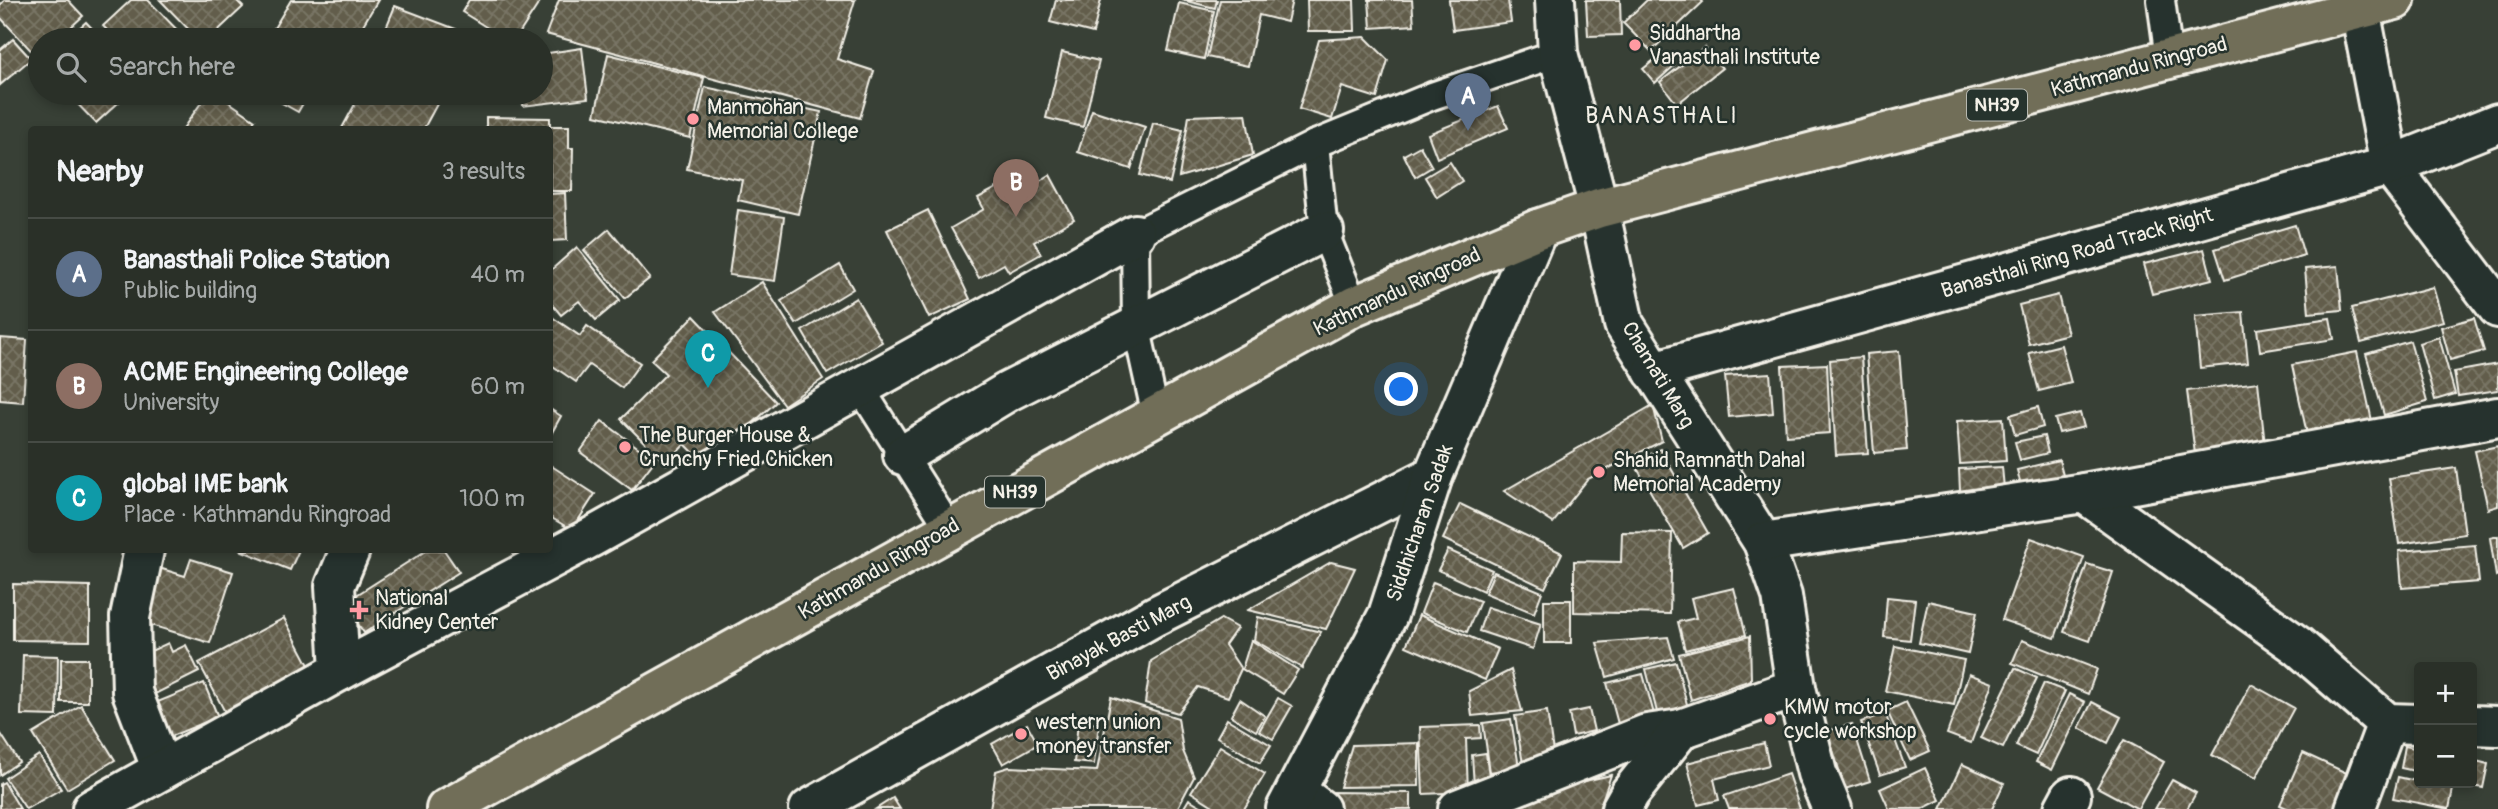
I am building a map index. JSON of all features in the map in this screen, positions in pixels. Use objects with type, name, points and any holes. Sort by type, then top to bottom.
[{"type":"highway","name":"Kathmandu Ringroad","points":[[446,809],[1354,306],[1538,229],[1599,208],[2169,60],[2316,10],[2377,5]]},
{"type":"street","name":"Chamati Marg","points":[[1555,0],[1558,53],[1599,208],[1624,324],[1763,542],[1783,596],[1796,688],[1817,773],[1832,809]]},
{"type":"street","points":[[2377,5],[2390,166],[2498,308]]},
{"type":"street","name":"Banasthali Ring Road Track Right","points":[[1653,371],[2390,166],[2498,123]]},
{"type":"street","name":"Siddhicharan Sadak","points":[[1301,803],[1388,615],[1433,476],[1538,229]]},
{"type":"street","points":[[903,455],[1007,392],[1324,231]]},
{"type":"street","points":[[92,809],[340,671],[592,537],[861,389],[1135,234]]},
{"type":"street","points":[[1763,542],[2084,493],[2498,417]]},
{"type":"street","name":"Binayak Basti Marg","points":[[809,809],[1155,616],[1433,476]]},
{"type":"street","points":[[2084,493],[2403,724],[2355,809]]},
{"type":"street","points":[[143,553],[130,617],[132,692],[162,770]]},
{"type":"street","points":[[340,671],[335,586],[349,553]]},
{"type":"street","points":[[1458,809],[1647,734],[1681,729],[1796,688]]},
{"type":"street","points":[[2477,725],[2498,726]]},
{"type":"street","points":[[1621,809],[1630,793],[1681,729]]},
{"type":"lane","points":[[2161,0],[2169,60]]},
{"type":"lane","points":[[1156,416],[1136,325],[1135,234],[1315,144],[1432,96],[1558,53]]},
{"type":"lane","points":[[1315,144],[1324,231],[1354,306]]},
{"type":"lane","points":[[861,389],[949,528]]},
{"type":"building","points":[[5,0],[68,0],[83,16],[70,28],[28,28],[28,47],[0,17],[0,5]]},
{"type":"building","points":[[131,0],[148,0],[175,28],[105,28],[103,26]]},
{"type":"building","points":[[160,0],[236,0],[243,7],[221,28],[187,28]]},
{"type":"building","points":[[291,0],[378,0],[361,28],[274,28]]},
{"type":"building","points":[[469,0],[541,0],[523,28],[488,28],[462,12]]},
{"type":"building","points":[[559,0],[855,0],[837,59],[874,71],[860,118],[553,36],[553,28],[548,28]]},
{"type":"building","points":[[1056,0],[1101,0],[1093,33],[1050,22]]},
{"type":"building","points":[[1182,0],[1217,0],[1215,8]]},
{"type":"building","points":[[1220,0],[1292,0],[1287,22],[1259,15],[1248,66],[1207,57]]},
{"type":"building","points":[[1307,0],[1354,0],[1355,31],[1308,31]]},
{"type":"building","points":[[1369,0],[1412,0],[1414,25],[1371,28]]},
{"type":"building","points":[[1449,0],[1508,0],[1511,22],[1453,30]]},
{"type":"building","points":[[1586,0],[1620,0],[1621,35],[1588,36]]},
{"type":"building","points":[[1647,0],[1703,2],[1651,51],[1623,23]]},
{"type":"building","points":[[1179,3],[1214,11],[1204,59],[1168,51]]},
{"type":"building","points":[[395,6],[453,28],[386,28]]},
{"type":"building","points":[[86,22],[92,28],[79,28]]},
{"type":"building","points":[[1365,37],[1388,60],[1377,98],[1342,87],[1332,119],[1299,109],[1319,40]]},
{"type":"building","points":[[13,39],[28,56],[28,62],[0,85],[0,50]]},
{"type":"building","points":[[1705,47],[1722,68],[1677,104],[1660,82]]},
{"type":"building","points":[[582,48],[588,98],[553,102],[553,52]]},
{"type":"building","points":[[1062,52],[1099,61],[1083,127],[1046,118]]},
{"type":"building","points":[[1663,53],[1674,66],[1655,83],[1643,69]]},
{"type":"building","points":[[608,54],[704,78],[690,138],[595,115]]},
{"type":"building","points":[[705,87],[821,112],[798,214],[738,200],[742,180],[687,169]]},
{"type":"building","points":[[79,105],[116,105],[96,123]]},
{"type":"building","points":[[200,105],[233,105],[255,120],[251,126],[185,126]]},
{"type":"building","points":[[285,105],[302,105],[298,112]]},
{"type":"building","points":[[355,105],[437,105],[425,126],[343,126]]},
{"type":"building","points":[[1498,106],[1508,128],[1437,158],[1428,134]]},
{"type":"building","points":[[1092,110],[1145,127],[1131,169],[1078,152]]},
{"type":"building","points":[[1246,114],[1253,155],[1179,177],[1189,116]]},
{"type":"building","points":[[486,117],[550,118],[550,126],[486,126]]},
{"type":"building","points":[[1153,123],[1183,130],[1170,183],[1140,175]]},
{"type":"building","points":[[553,126],[569,126],[569,148],[573,148],[572,191],[553,191]]},
{"type":"building","points":[[1420,146],[1432,167],[1415,177],[1404,155]]},
{"type":"building","points":[[1450,162],[1462,181],[1437,197],[1425,177]]},
{"type":"building","points":[[1024,173],[1031,186],[1050,175],[1074,219],[1034,242],[1041,254],[1009,272],[1004,264],[979,278],[951,228],[984,209],[978,198]]},
{"type":"building","points":[[565,193],[567,240],[553,241],[553,194]]},
{"type":"building","points":[[738,210],[784,217],[775,281],[729,275]]},
{"type":"building","points":[[928,210],[970,299],[929,318],[887,230]]},
{"type":"building","points":[[2295,225],[2304,255],[2225,280],[2215,249]]},
{"type":"building","points":[[609,229],[650,278],[625,298],[584,250]]},
{"type":"building","points":[[577,247],[620,300],[596,320],[579,301],[561,315],[553,306],[553,268]]},
{"type":"building","points":[[2204,249],[2212,279],[2152,294],[2144,264]]},
{"type":"building","points":[[840,265],[853,289],[796,324],[781,301]]},
{"type":"building","points":[[2338,266],[2342,310],[2309,313],[2305,269]]},
{"type":"building","points":[[762,282],[823,379],[784,405],[715,312]]},
{"type":"building","points":[[2433,287],[2443,321],[2361,343],[2352,308]]},
{"type":"building","points":[[2058,295],[2068,334],[2029,344],[2019,305]]},
{"type":"building","points":[[856,298],[882,342],[827,374],[802,331]]},
{"type":"building","points":[[2243,312],[2248,363],[2200,368],[2195,316]]},
{"type":"building","points":[[694,316],[776,402],[725,449],[716,441],[699,458],[685,444],[666,464],[621,419],[666,374],[651,360]]},
{"type":"building","points":[[553,318],[580,336],[587,326],[640,363],[622,388],[589,365],[576,382],[553,366]]},
{"type":"building","points":[[2330,318],[2334,339],[2260,351],[2257,329]]},
{"type":"building","points":[[2474,318],[2484,351],[2450,360],[2441,327]]},
{"type":"building","points":[[2439,337],[2455,394],[2435,400],[2419,343]]},
{"type":"building","points":[[0,338],[27,340],[23,402],[0,400]]},
{"type":"building","points":[[2410,341],[2427,402],[2384,415],[2366,354]]},
{"type":"building","points":[[2061,345],[2071,383],[2039,391],[2029,353]]},
{"type":"building","points":[[1899,351],[1907,450],[1874,453],[1866,354]]},
{"type":"building","points":[[2357,352],[2372,421],[2307,434],[2292,365]]},
{"type":"building","points":[[1861,357],[1868,453],[1836,455],[1830,360]]},
{"type":"building","points":[[1827,364],[1830,433],[1786,436],[1782,366]]},
{"type":"building","points":[[2498,364],[2498,390],[2458,396],[2454,372]]},
{"type":"building","points":[[1770,373],[1773,413],[1729,417],[1725,376]]},
{"type":"building","points":[[2258,382],[2265,445],[2195,454],[2187,391]]},
{"type":"building","points":[[1653,405],[1662,441],[1588,479],[1553,523],[1504,491]]},
{"type":"building","points":[[2038,407],[2043,427],[2015,435],[2010,415]]},
{"type":"building","points":[[553,411],[561,416],[553,431]]},
{"type":"building","points":[[2080,413],[2084,427],[2059,433],[2055,419]]},
{"type":"building","points":[[2003,418],[2006,461],[1960,464],[1957,421]]},
{"type":"building","points":[[602,421],[655,460],[632,490],[580,452]]},
{"type":"building","points":[[2044,436],[2048,453],[2020,460],[2015,442]]},
{"type":"building","points":[[2498,446],[2498,506],[2488,509],[2475,451]]},
{"type":"building","points":[[1660,449],[1708,533],[1683,548],[1634,463]]},
{"type":"building","points":[[2059,460],[2064,479],[2022,489],[2017,470]]},
{"type":"building","points":[[553,467],[595,494],[572,530],[553,519]]},
{"type":"building","points":[[2002,467],[2004,488],[1960,491],[1959,469]]},
{"type":"building","points":[[2456,468],[2465,534],[2399,544],[2389,478]]},
{"type":"building","points":[[1460,504],[1562,553],[1545,588],[1443,539]]},
{"type":"building","points":[[1622,532],[1672,533],[1670,614],[1574,612],[1574,561],[1621,562]]},
{"type":"building","points":[[2498,536],[2498,575],[2496,576],[2490,538]]},
{"type":"building","points":[[2031,538],[2084,557],[2055,638],[2002,620]]},
{"type":"building","points":[[2475,545],[2479,582],[2402,588],[2399,551]]},
{"type":"building","points":[[1448,550],[1492,570],[1483,591],[1438,570]]},
{"type":"building","points":[[248,553],[298,553],[290,570]]},
{"type":"building","points":[[422,553],[446,553],[459,572],[364,633],[344,603]]},
{"type":"building","points":[[191,559],[233,572],[210,643],[141,622],[159,568],[185,576]]},
{"type":"building","points":[[1331,562],[1355,568],[1326,629],[1248,610]]},
{"type":"building","points":[[2087,564],[2113,572],[2090,641],[2064,632]]},
{"type":"building","points":[[1494,572],[1542,592],[1534,613],[1485,593]]},
{"type":"building","points":[[1433,582],[1480,601],[1467,632],[1421,613]]},
{"type":"building","points":[[13,584],[90,586],[90,641],[13,640]]},
{"type":"building","points":[[1734,588],[1746,635],[1685,650],[1678,622],[1696,618],[1691,598]]},
{"type":"building","points":[[1887,597],[1915,600],[1910,640],[1884,637]]},
{"type":"building","points":[[1544,600],[1571,600],[1571,643],[1544,643]]},
{"type":"building","points":[[1928,601],[1977,612],[1968,654],[1919,643]]},
{"type":"building","points":[[1487,607],[1541,624],[1533,649],[1479,631]]},
{"type":"building","points":[[1419,615],[1498,649],[1485,680],[1406,646]]},
{"type":"building","points":[[1258,617],[1321,632],[1302,668],[1254,640]]},
{"type":"building","points":[[284,618],[310,667],[225,712],[199,663]]},
{"type":"building","points":[[1221,619],[1237,628],[1225,645],[1241,669],[1228,697],[1198,687],[1178,713],[1145,703],[1151,661]]},
{"type":"building","points":[[1750,636],[1751,680],[1691,700],[1679,654]]},
{"type":"building","points":[[1668,637],[1674,658],[1607,677],[1597,643]]},
{"type":"building","points":[[1251,640],[1298,670],[1283,694],[1242,669]]},
{"type":"building","points":[[2022,640],[2097,669],[2088,694],[2012,663]]},
{"type":"building","points":[[168,643],[172,652],[186,645],[199,672],[155,694],[138,657]]},
{"type":"building","points":[[1895,646],[1964,660],[1954,705],[1885,691]]},
{"type":"building","points":[[23,655],[58,656],[57,716],[21,715]]},
{"type":"building","points":[[61,659],[88,659],[88,702],[61,702]]},
{"type":"building","points":[[1676,662],[1690,716],[1660,724],[1646,669]]},
{"type":"building","points":[[2015,668],[2037,678],[2003,748],[1981,738]]},
{"type":"building","points":[[1511,670],[1522,711],[1472,716],[1469,691]]},
{"type":"building","points":[[1643,674],[1657,725],[1621,735],[1607,683]]},
{"type":"building","points":[[1969,674],[1993,683],[1971,743],[1947,734]]},
{"type":"building","points":[[204,683],[218,717],[157,742],[143,708]]},
{"type":"building","points":[[2044,683],[2065,691],[2036,755],[2016,746]]},
{"type":"building","points":[[2251,684],[2294,708],[2256,778],[2212,755]]},
{"type":"building","points":[[2069,694],[2085,702],[2052,770],[2036,762]]},
{"type":"building","points":[[1111,697],[1178,718],[1183,751],[1194,777],[1177,809],[990,809],[996,771],[1009,767],[1097,771]]},
{"type":"building","points":[[1278,698],[1292,706],[1273,739],[1259,731]]},
{"type":"building","points":[[1240,699],[1265,716],[1256,731],[1231,716]]},
{"type":"building","points":[[1906,702],[1930,751],[1910,760],[1887,711]]},
{"type":"building","points":[[2092,702],[2121,717],[2108,743],[2079,728]]},
{"type":"building","points":[[81,705],[115,760],[67,789],[33,734]]},
{"type":"building","points":[[1589,709],[1594,731],[1573,736],[1569,713]]},
{"type":"building","points":[[1547,711],[1555,765],[1524,770],[1515,716]]},
{"type":"building","points":[[1885,713],[1905,767],[1880,775],[1861,722]]},
{"type":"building","points":[[1227,719],[1271,745],[1260,763],[1217,737]]},
{"type":"building","points":[[1511,719],[1519,767],[1490,772],[1483,723]]},
{"type":"building","points":[[1078,722],[1099,724],[1094,764],[1074,762]]},
{"type":"building","name":"western union money transfer","points":[[1027,724],[1038,744],[1003,764],[992,744]]},
{"type":"building","points":[[1852,724],[1870,781],[1845,789],[1827,731]]},
{"type":"building","points":[[1480,725],[1481,738],[1466,739],[1468,792],[1423,794],[1420,727]]},
{"type":"building","points":[[0,735],[19,762],[0,775]]},
{"type":"building","points":[[2124,740],[2164,762],[2138,809],[2097,787]]},
{"type":"building","points":[[1419,743],[1419,786],[1340,787],[1352,745]]},
{"type":"building","points":[[1764,743],[1769,765],[1714,779],[1719,800],[1698,805],[1687,763]]},
{"type":"building","points":[[1220,746],[1265,774],[1244,809],[1218,809],[1191,792]]},
{"type":"building","points":[[2405,746],[2414,748],[2414,771],[2401,768]]},
{"type":"building","points":[[1486,753],[1490,784],[1474,786],[1472,755]]},
{"type":"building","points":[[2303,753],[2351,775],[2336,809],[2289,809],[2280,805]]},
{"type":"building","points":[[39,755],[61,789],[26,809],[5,778]]},
{"type":"building","points":[[2477,761],[2488,764],[2483,788],[2477,787]]},
{"type":"building","points":[[1962,764],[2004,783],[1992,809],[1941,809]]},
{"type":"building","points":[[1925,768],[1940,800],[1922,809],[1889,809],[1880,789]]},
{"type":"building","points":[[1788,774],[1800,809],[1729,809],[1724,796]]},
{"type":"building","points":[[1611,775],[1599,809],[1516,809],[1512,798]]},
{"type":"building","points":[[2398,777],[2414,780],[2414,788],[2453,789],[2449,809],[2393,798]]},
{"type":"building","points":[[2172,780],[2196,793],[2187,809],[2155,809]]},
{"type":"building","points":[[4,782],[20,809],[0,809],[0,784]]},
{"type":"building","points":[[1331,792],[1411,793],[1411,809],[1330,809]]},
{"type":"building","points":[[893,798],[900,809],[876,809]]},
{"type":"building","points":[[1189,799],[1206,809],[1183,809]]},
{"type":"place","name":"Siddhartha Vanasthali Institute","points":[[1635,45]]},
{"type":"place","name":"Manmohan Memorial College","points":[[693,119]]},
{"type":"place","name":"Banasthali Police Station","points":[[1468,131]]},
{"type":"place","name":"ACME Engineering College","points":[[1016,217]]},
{"type":"place","name":"global IME bank","points":[[708,388]]},
{"type":"place","name":"The Burger House & Crunchy Fried Chicken","points":[[625,447]]},
{"type":"place","name":"Shahid Ramnath Dahal Memorial Academy","points":[[1599,472]]},
{"type":"place","name":"National Kidney Center","points":[[359,610]]},
{"type":"place","name":"KMW motor cycle workshop","points":[[1770,719]]},
{"type":"place","name":"western union money transfer","points":[[1021,734]]},
{"type":"district","name":"BANASTHALI","points":[[1662,115]]}]
